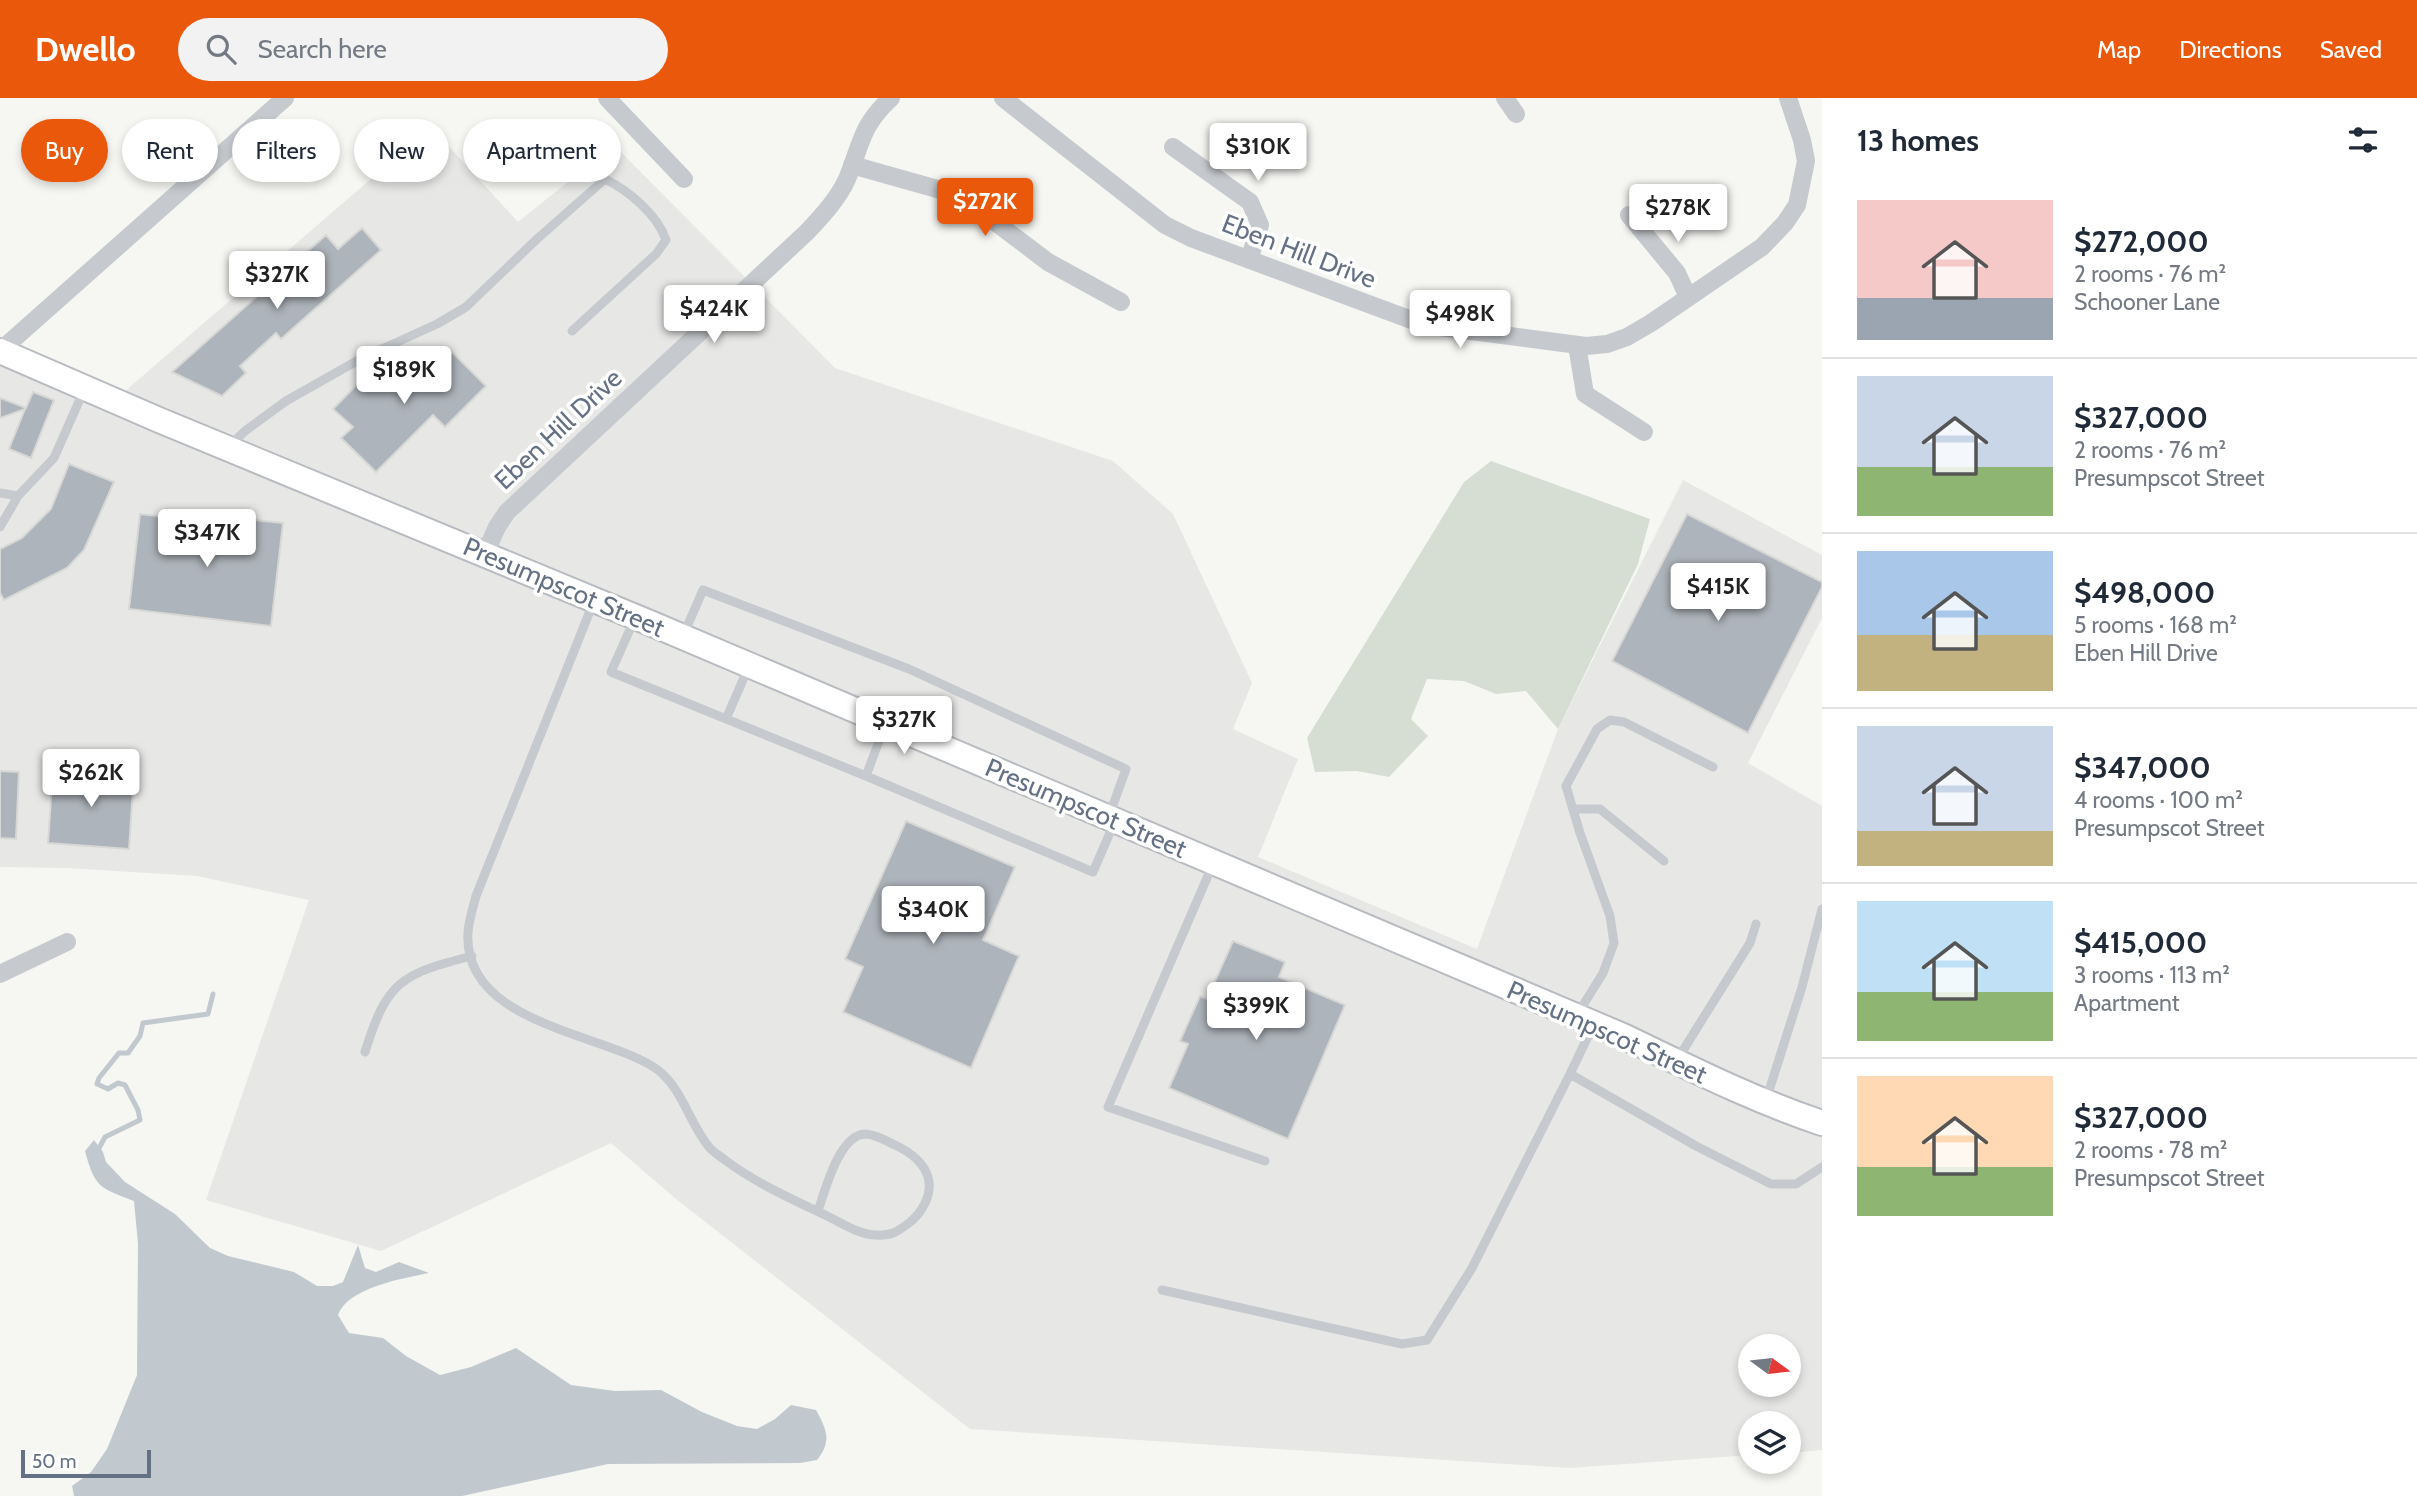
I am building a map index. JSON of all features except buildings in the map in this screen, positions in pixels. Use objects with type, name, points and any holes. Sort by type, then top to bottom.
[{"type":"street","points":[[0,351],[285,98]]},
{"type":"street","name":"Eben Hill Drive","points":[[485,554],[507,512],[807,232],[838,195],[873,114],[891,98]]},
{"type":"street","name":"Eben Hill Drive","points":[[1003,98],[1165,225],[1192,238],[1425,325],[1577,345],[1607,344],[1627,337],[1762,247],[1797,205],[1806,161],[1788,98]]},
{"type":"street","points":[[1505,98],[1516,114]]},
{"type":"street","points":[[609,99],[684,179]]},
{"type":"street","points":[[1173,146],[1250,202],[1259,226],[1249,260]]},
{"type":"street","points":[[852,165],[955,194],[1048,262],[1121,302]]},
{"type":"street","points":[[1629,215],[1677,273],[1688,297]]},
{"type":"street","points":[[1577,345],[1586,394],[1644,432]]},
{"type":"street","name":"Presumpscot Street","points":[[0,351],[1112,819],[1623,1036],[1765,1101],[1822,1123]]},
{"type":"street","points":[[0,974],[67,942]]},
{"type":"lane","points":[[226,448],[286,401],[362,358],[437,324],[466,307],[605,179],[618,186],[661,226],[666,240],[656,254],[572,331]]},
{"type":"lane","points":[[0,527],[18,496],[54,458],[85,388]]},
{"type":"lane","points":[[0,493],[18,496]]},
{"type":"lane","points":[[635,617],[611,671],[1093,872],[1126,769],[909,668],[703,590],[682,637]]},
{"type":"lane","points":[[595,600],[476,896],[468,933],[474,966],[489,989],[521,1013],[652,1066],[672,1084],[709,1148],[751,1178],[818,1212],[873,1236],[893,1235],[915,1218],[927,1200],[928,1177],[912,1153],[865,1134],[849,1140],[839,1157],[818,1212]]},
{"type":"lane","points":[[726,719],[750,666]]},
{"type":"lane","points":[[1162,1290],[1402,1344],[1427,1340],[1472,1268],[1570,1074],[1585,1021],[1614,943],[1610,916],[1566,786],[1597,729],[1610,720],[1624,722],[1713,768]]},
{"type":"lane","points":[[866,776],[885,723]]},
{"type":"lane","points":[[1573,809],[1600,809],[1664,861]]},
{"type":"lane","points":[[1213,862],[1108,1107],[1265,1161]]},
{"type":"lane","points":[[1765,1101],[1802,986],[1822,909]]},
{"type":"lane","points":[[1676,1062],[1750,943],[1756,924]]},
{"type":"lane","points":[[365,1052],[382,1006],[403,981],[439,965],[472,956]]},
{"type":"lane","points":[[1570,1074],[1696,1146],[1771,1184],[1796,1184],[1822,1167]]},
{"type":"shaded area","points":[[449,147],[463,162],[463,182],[481,182],[518,222],[568,182],[621,182],[621,152],[835,368],[1113,461],[1173,514],[1252,683],[1233,729],[1298,759],[1258,857],[1477,949],[1558,729],[1683,480],[1822,555],[1822,618],[1748,763],[1822,806],[1822,1450],[1801,1452],[1801,1411],[1738,1411],[1738,1456],[1570,1468],[970,1429],[676,1199],[611,1143],[381,1251],[206,1200],[309,900],[197,876],[0,867],[0,361],[109,405],[367,182],[449,182]]},
{"type":"shaded area","points":[[1491,461],[1650,519],[1638,564],[1558,729],[1526,691],[1496,694],[1464,681],[1427,679],[1411,719],[1428,736],[1389,777],[1357,771],[1315,772],[1307,738],[1464,482]]},
{"type":"shaded area","points":[[94,1140],[103,1152],[106,1162],[125,1182],[175,1214],[210,1248],[228,1256],[294,1272],[317,1286],[333,1286],[343,1282],[358,1245],[365,1268],[376,1272],[399,1262],[429,1273],[392,1281],[364,1291],[343,1306],[338,1315],[349,1333],[383,1338],[406,1356],[440,1375],[471,1367],[516,1348],[571,1385],[615,1391],[661,1390],[702,1412],[737,1426],[757,1429],[775,1419],[791,1405],[816,1410],[825,1430],[825,1447],[817,1460],[800,1463],[608,1464],[462,1496],[74,1496],[72,1486],[91,1472],[107,1449],[137,1375],[138,1244],[134,1201],[107,1189],[96,1180],[85,1151]]},
{"type":"waterway","points":[[97,1152],[105,1137],[140,1120],[138,1110],[125,1085],[118,1083],[108,1089],[97,1084],[99,1078],[119,1053],[128,1053],[140,1036],[143,1023],[208,1014],[213,994]]}]
